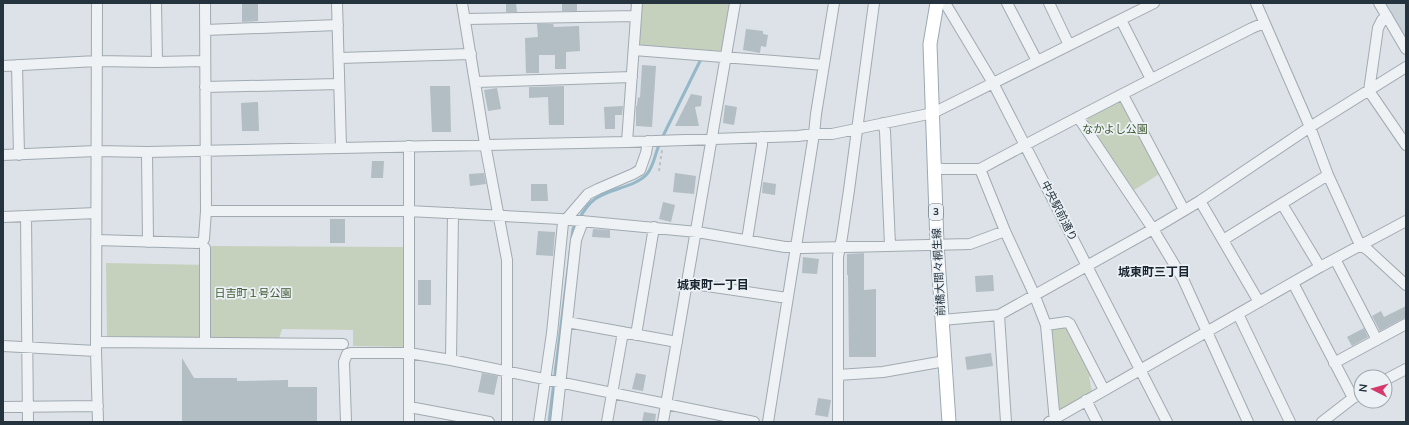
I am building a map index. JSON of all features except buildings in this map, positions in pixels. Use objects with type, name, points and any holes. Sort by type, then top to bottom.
[{"type":"main road","name":"前橋大間々桐生線","points":[[937,3],[930,44],[937,244],[949,422]]},
{"type":"street","points":[[97,3],[96,351],[98,422]]},
{"type":"street","points":[[156,3],[157,62]]},
{"type":"street","points":[[96,240],[202,242],[205,235],[206,211],[205,3]]},
{"type":"street","points":[[338,3],[341,147]]},
{"type":"street","points":[[462,3],[507,265],[507,422]]},
{"type":"street","points":[[627,142],[637,3]]},
{"type":"street","points":[[663,422],[697,232],[735,3]]},
{"type":"street","points":[[768,422],[834,3]]},
{"type":"street","points":[[838,422],[838,257],[874,3]]},
{"type":"street","name":"中央駅前通り","points":[[945,3],[992,83],[1025,145],[1088,265],[1167,422]]},
{"type":"street","points":[[1007,3],[1037,61]]},
{"type":"street","points":[[1049,3],[1069,45]]},
{"type":"street","points":[[3,155],[96,151],[147,152],[485,144],[658,143],[712,139],[832,134],[933,113],[1154,3]]},
{"type":"street","points":[[1256,3],[1310,127],[1328,175],[1360,245],[1368,250],[1406,285]]},
{"type":"street","points":[[1379,3],[1406,48]]},
{"type":"street","points":[[465,19],[636,16]]},
{"type":"street","points":[[1386,16],[1378,28],[1369,91],[1406,145]]},
{"type":"street","points":[[1121,20],[1151,79]]},
{"type":"street","points":[[935,168],[980,169],[1151,79],[1264,23]]},
{"type":"street","points":[[205,30],[338,25]]},
{"type":"street","points":[[634,50],[824,65]]},
{"type":"street","points":[[339,58],[471,54]]},
{"type":"street","points":[[3,66],[97,61],[205,61]]},
{"type":"street","points":[[17,65],[19,155]]},
{"type":"street","points":[[942,320],[999,315],[1200,201],[1310,127],[1406,67]]},
{"type":"street","points":[[475,82],[632,77]]},
{"type":"street","points":[[205,87],[339,84]]},
{"type":"street","points":[[1123,95],[1184,210]]},
{"type":"street","points":[[1078,117],[1153,229],[1183,279],[1208,331],[1248,422]]},
{"type":"street","points":[[883,123],[885,132],[890,245]]},
{"type":"street","points":[[746,240],[762,145],[762,137]]},
{"type":"street","points":[[556,422],[553,381],[547,368],[552,334],[562,228],[584,197],[591,192],[640,170],[646,153],[658,143]]},
{"type":"street","points":[[409,146],[409,422]]},
{"type":"street","points":[[147,152],[148,242]]},
{"type":"street","points":[[980,169],[1046,325],[1053,421],[1086,400],[1320,267],[1406,221]]},
{"type":"street","points":[[1223,240],[1328,175]]},
{"type":"street","points":[[1200,201],[1259,302]]},
{"type":"street","points":[[1282,204],[1320,267]]},
{"type":"street","points":[[206,211],[409,211],[567,220],[697,232],[785,247],[796,246],[803,248],[970,244],[1005,231]]},
{"type":"street","points":[[3,217],[96,213]]},
{"type":"street","points":[[451,360],[453,213]]},
{"type":"street","points":[[26,216],[28,422]]},
{"type":"street","points":[[540,422],[553,381],[567,322],[576,240],[582,221]]},
{"type":"street","points":[[636,334],[654,228]]},
{"type":"street","points":[[204,343],[205,248]]},
{"type":"street","points":[[1335,259],[1377,340]]},
{"type":"street","points":[[688,283],[787,298]]},
{"type":"street","points":[[1293,283],[1334,363],[1353,390]]},
{"type":"street","points":[[1238,314],[1290,422]]},
{"type":"street","points":[[999,315],[1006,422]]},
{"type":"street","points":[[567,322],[677,342]]},
{"type":"street","points":[[1046,325],[1067,322],[1070,324],[1104,390]]},
{"type":"street","points":[[1334,363],[1406,324]]},
{"type":"street","points":[[607,422],[623,332]]},
{"type":"street","points":[[101,342],[343,344]]},
{"type":"street","points":[[3,346],[96,351]]},
{"type":"street","points":[[346,422],[344,362],[347,354],[351,352],[409,353],[451,360],[666,404],[712,418],[754,422]]},
{"type":"street","points":[[838,375],[883,372],[945,361]]},
{"type":"street","points":[[1393,376],[1406,369]]},
{"type":"street","points":[[1322,422],[1353,399]]},
{"type":"street","points":[[1086,400],[1097,422]]},
{"type":"street","points":[[3,407],[98,406]]},
{"type":"street","points":[[409,409],[415,408],[458,419],[490,422]]},
{"type":"path","points":[[658,143],[659,171]]},
{"type":"shaded area","points":[[1384,3],[1406,3],[1406,40]]},
{"type":"green space","points":[[641,3],[730,3],[723,50],[642,46],[638,42]]},
{"type":"green space","name":"なかよし公園","points":[[1118,102],[1124,104],[1161,173],[1134,190],[1088,124],[1088,118]]},
{"type":"green space","name":"日吉町１号公園","points":[[211,246],[406,247],[407,347],[353,346],[353,330],[282,329],[279,339],[107,338],[106,263],[210,265]]},
{"type":"green space","points":[[1066,324],[1093,375],[1089,377],[1092,391],[1061,409],[1057,406],[1051,329]]},
{"type":"waterway","points":[[662,138],[702,57]]},
{"type":"waterway","points":[[549,422],[573,229],[585,209],[595,199],[608,192],[642,179],[651,167],[660,143]]},
{"type":"district","name":"城東町三丁目","points":[[1154,272]]},
{"type":"district","name":"城東町一丁目","points":[[713,285]]}]
